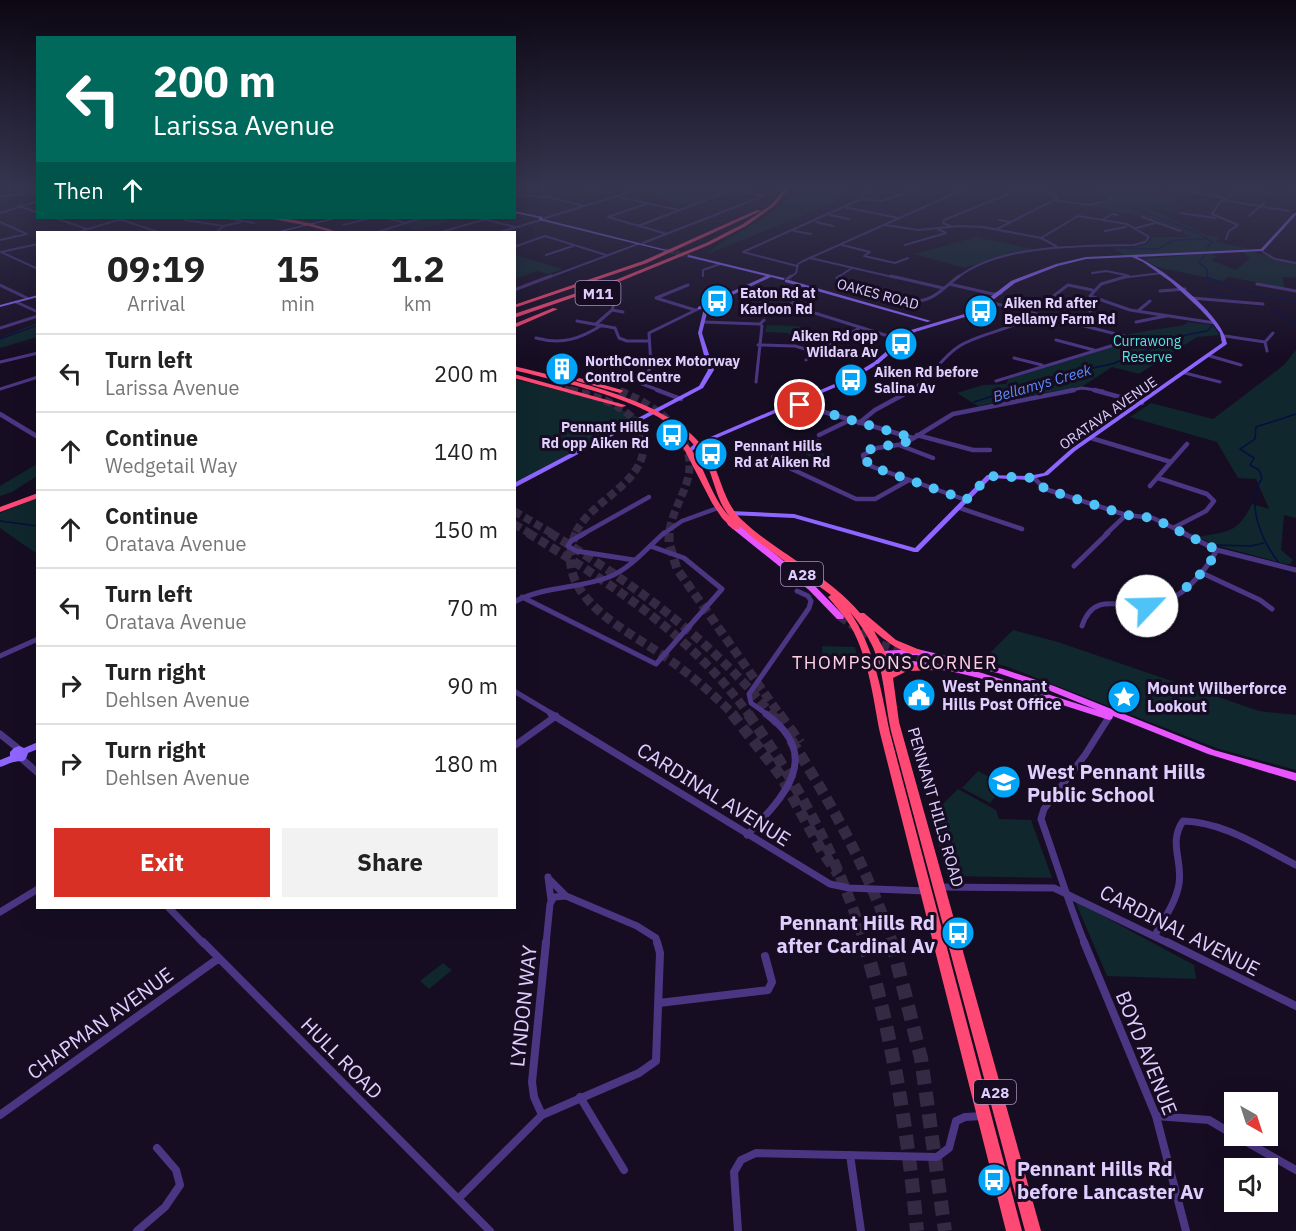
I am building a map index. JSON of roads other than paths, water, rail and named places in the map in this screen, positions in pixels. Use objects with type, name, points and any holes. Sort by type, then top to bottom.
[{"type":"highway","points":[[516,307],[682,244]]},
{"type":"highway","points":[[516,307],[647,263],[687,244]]},
{"type":"highway","points":[[516,317],[648,269],[701,244]]},
{"type":"highway","points":[[516,317],[644,275],[705,244]]},
{"type":"highway","name":"M11","points":[[516,300],[665,252]]},
{"type":"highway","name":"M11","points":[[516,325],[644,275]]},
{"type":"highway","points":[[516,371],[587,381],[620,391]]},
{"type":"highway","name":"PENNANT HILLS ROAD","points":[[516,371],[600,392],[677,426],[698,444],[708,460],[721,499],[731,518],[820,587],[844,609],[861,635],[874,673],[888,743],[1033,1231]]},
{"type":"highway","points":[[516,372],[556,386]]},
{"type":"highway","name":"PENNANT HILLS ROAD","points":[[516,372],[578,389],[651,415],[668,426],[691,450],[713,510],[731,518],[834,591],[856,612],[881,654],[888,677],[896,730],[984,1116],[1014,1231]]},
{"type":"highway","points":[[0,503],[36,490]]},
{"type":"highway","points":[[0,510],[36,496]]},
{"type":"highway","points":[[856,612],[893,642],[917,652]]},
{"type":"highway","points":[[874,673],[875,658],[881,654]]},
{"type":"highway","points":[[888,677],[905,668],[938,667]]},
{"type":"main road","points":[[731,518],[812,588],[840,617]]},
{"type":"main road","points":[[881,654],[917,652],[1025,679],[1110,715]]},
{"type":"main road","points":[[917,652],[905,654],[903,661],[1016,686],[1088,712],[1110,715]]},
{"type":"main road","points":[[925,659],[1029,685],[1253,766],[1296,777]]},
{"type":"street","points":[[0,252],[36,244]]},
{"type":"street","points":[[569,244],[607,255]]},
{"type":"street","points":[[516,289],[639,244]]},
{"type":"street","points":[[641,244],[665,252]]},
{"type":"street","points":[[744,254],[746,250],[760,244]]},
{"type":"street","points":[[737,254],[797,266],[839,244]]},
{"type":"street","points":[[842,244],[870,252],[864,256],[895,263],[908,258]]},
{"type":"street","points":[[852,268],[837,278],[911,300],[925,300],[975,266],[1056,246],[1132,244]]},
{"type":"street","points":[[1262,251],[1267,244]]},
{"type":"street","points":[[546,255],[573,246]]},
{"type":"street","points":[[691,450],[698,444],[797,404],[864,371],[901,340],[929,322],[968,315],[1017,280],[1067,261],[1187,252],[1256,250],[1275,259],[1296,263]]},
{"type":"street","points":[[0,252],[36,268]]},
{"type":"street","name":"OAKES ROAD","points":[[689,256],[784,280],[929,322]]},
{"type":"street","points":[[1137,257],[1185,289],[1225,336],[1266,342]]},
{"type":"street","points":[[810,258],[943,288]]},
{"type":"street","points":[[703,276],[703,270],[720,264]]},
{"type":"street","points":[[784,280],[796,273],[797,266]]},
{"type":"street","points":[[1092,273],[1113,272],[1127,276]]},
{"type":"street","points":[[1047,301],[1068,285],[1092,290],[1127,276],[1162,273]]},
{"type":"street","points":[[681,399],[642,386],[650,369],[650,330],[771,277]]},
{"type":"street","points":[[949,284],[993,294],[1002,292]]},
{"type":"street","points":[[1257,284],[1296,291]]},
{"type":"street","points":[[0,285],[27,298]]},
{"type":"street","points":[[682,286],[656,298],[702,308]]},
{"type":"street","points":[[1160,291],[1185,289]]},
{"type":"street","points":[[815,290],[789,305],[858,329],[901,340]]},
{"type":"street","points":[[1092,290],[1090,296],[1100,301],[1166,316],[1215,323]]},
{"type":"street","points":[[0,306],[36,296]]},
{"type":"street","points":[[1192,298],[1263,304]]},
{"type":"street","points":[[1090,311],[1092,304],[1100,301]]},
{"type":"street","points":[[1138,310],[1150,301]]},
{"type":"street","points":[[16,302],[36,313]]},
{"type":"street","points":[[989,302],[1128,337],[1124,342],[996,381]]},
{"type":"street","points":[[596,324],[612,310],[614,304]]},
{"type":"street","points":[[516,485],[701,387],[710,375],[711,366],[700,333],[703,322],[702,308]]},
{"type":"street","points":[[612,310],[623,312]]},
{"type":"street","points":[[859,423],[870,412],[929,379],[955,348],[1025,322],[1037,314]]},
{"type":"street","points":[[0,328],[36,315]]},
{"type":"street","points":[[1136,322],[1161,320],[1166,316]]},
{"type":"street","points":[[576,321],[617,329],[619,338],[624,340],[649,341]]},
{"type":"street","points":[[703,322],[762,322],[756,382]]},
{"type":"street","points":[[536,338],[563,344],[588,334],[602,325]]},
{"type":"street","points":[[806,360],[815,352],[858,329]]},
{"type":"street","points":[[1267,351],[1266,342],[1273,333]]},
{"type":"street","name":"ORATAVA AVENUE","points":[[1034,478],[1048,473],[1091,438],[1210,356],[1224,345],[1225,336]]},
{"type":"street","points":[[1056,340],[1095,350]]},
{"type":"street","points":[[758,345],[795,346],[815,352]]},
{"type":"street","points":[[30,347],[36,352]]},
{"type":"street","points":[[0,362],[36,353]]},
{"type":"street","points":[[1210,356],[1240,365]]},
{"type":"street","points":[[596,358],[618,365],[650,359]]},
{"type":"street","points":[[1014,358],[1043,365]]},
{"type":"street","points":[[1185,374],[1220,382]]},
{"type":"street","points":[[0,389],[36,378]]},
{"type":"street","points":[[966,500],[873,467],[864,459],[864,453],[870,449],[899,445],[953,414],[1076,389],[1103,391],[1142,403]]},
{"type":"street","points":[[797,404],[848,421],[915,437],[973,450],[990,450]]},
{"type":"street","points":[[0,414],[36,436]]},
{"type":"street","points":[[819,435],[848,421]]},
{"type":"street","points":[[1091,438],[1171,462]]},
{"type":"street","points":[[1150,486],[1188,444]]},
{"type":"street","points":[[899,445],[933,458]]},
{"type":"street","points":[[773,457],[791,469],[856,499],[875,499],[909,480]]},
{"type":"street","points":[[731,518],[794,516],[916,551],[989,476],[1034,478],[1045,489],[1126,515],[1153,518],[1217,550],[1295,568]]},
{"type":"street","points":[[1158,478],[1207,494],[1214,501],[1206,511],[1175,527]]},
{"type":"street","points":[[634,560],[576,551],[568,546],[571,541],[649,497]]},
{"type":"street","points":[[960,508],[1022,529]]},
{"type":"street","points":[[516,601],[547,588],[584,586],[619,572],[677,524],[713,510]]},
{"type":"street","points":[[1074,566],[1126,515]]},
{"type":"street","points":[[522,597],[657,666],[722,589],[684,558],[650,546]]},
{"type":"street","points":[[1082,626],[1087,611],[1099,604],[1158,605],[1202,573],[1211,563],[1217,550]]},
{"type":"street","points":[[1202,573],[1260,600],[1272,609]]},
{"type":"street","points":[[747,835],[786,793],[796,768],[792,740],[783,729],[751,703],[749,694],[809,608],[808,596],[797,591]]},
{"type":"street","points":[[1,655],[36,640]]},
{"type":"street","name":"CARDINAL AVENUE","points":[[516,692],[830,884],[849,888],[1054,888],[1065,891],[1296,1006]]},
{"type":"street","points":[[1065,891],[1041,814],[1096,740],[1110,715]]},
{"type":"street","points":[[516,745],[556,716]]},
{"type":"street","points":[[0,734],[36,771]]},
{"type":"street","points":[[19,753],[36,746]]},
{"type":"street","points":[[1155,935],[1179,886],[1180,873],[1173,842],[1176,830],[1183,821],[1196,820],[1213,825],[1296,865]]},
{"type":"street","name":"LYNDON WAY","points":[[458,1199],[542,1114],[639,1073],[656,1061],[660,949],[656,938],[637,926],[566,896],[549,879],[551,900],[532,1082],[534,1097],[542,1114]]},
{"type":"street","points":[[0,912],[36,890]]},
{"type":"street","name":"BOYD AVENUE","points":[[1065,891],[1156,1116],[1186,1231]]},
{"type":"street","points":[[551,900],[556,896],[566,896]]},
{"type":"street","name":"HULL ROAD","points":[[170,909],[490,1231]]},
{"type":"street","points":[[659,1003],[768,990],[772,982],[765,956]]},
{"type":"street","name":"CHAPMAN AVENUE","points":[[0,1115],[219,958]]},
{"type":"street","points":[[580,1097],[624,1170]]},
{"type":"street","points":[[738,1231],[734,1172],[741,1160],[756,1153],[927,1157],[942,1155],[949,1148],[951,1129],[956,1119],[962,1116],[984,1116]]},
{"type":"street","points":[[1156,1116],[1209,1120],[1224,1129]]},
{"type":"street","points":[[1254,1146],[1296,1170]]},
{"type":"street","points":[[137,1231],[173,1200],[181,1188],[180,1178],[157,1148]]},
{"type":"street","points":[[850,1155],[861,1231]]},
{"type":"waterway","points":[[1114,248],[1158,249],[1167,244]]},
{"type":"waterway","points":[[1207,248],[1210,244]]},
{"type":"waterway","points":[[1206,254],[1199,262],[1207,270],[1207,277]]},
{"type":"waterway","points":[[1207,277],[1236,289],[1296,301]]},
{"type":"waterway","name":"Bellamys Creek","points":[[1207,277],[1214,292],[1239,301]]},
{"type":"waterway","points":[[1272,310],[1296,323]]},
{"type":"waterway","points":[[0,339],[36,326]]},
{"type":"waterway","name":"Bellamys Creek","points":[[974,402],[1059,375],[1112,364],[1186,335],[1207,331],[1212,326]]},
{"type":"waterway","points":[[1279,563],[1267,544],[1255,511],[1257,488],[1262,478],[1259,470],[1250,465],[1254,458],[1240,449],[1255,439],[1256,427],[1296,414]]},
{"type":"waterway","points":[[0,521],[36,526]]},
{"type":"waterway","points":[[1215,545],[1251,546],[1264,543]]},
{"type":"waterway","points":[[1285,570],[1292,579]]},
{"type":"tunnel","points":[[665,250],[689,256]]},
{"type":"tunnel","points":[[556,386],[575,391]]},
{"type":"tunnel","points":[[570,390],[602,399],[631,417],[638,425],[642,435],[643,451],[639,465],[630,477],[583,521],[575,534]]},
{"type":"tunnel","points":[[620,391],[660,413],[671,423],[687,448],[688,478],[672,519],[669,534]]},
{"type":"tunnel","points":[[516,512],[553,534]]},
{"type":"tunnel","points":[[516,525],[531,534]]},
{"type":"tunnel","points":[[528,533],[571,560]]},
{"type":"tunnel","points":[[550,533],[572,547]]},
{"type":"tunnel","points":[[572,547],[576,533]]},
{"type":"tunnel","points":[[669,534],[669,543],[677,569],[780,715]]},
{"type":"tunnel","points":[[571,560],[572,547]]},
{"type":"tunnel","points":[[572,547],[641,593],[697,637],[748,687],[772,715]]},
{"type":"tunnel","points":[[571,560],[648,613],[676,636],[727,687],[749,715]]},
{"type":"tunnel","points":[[571,560],[573,575],[582,593],[596,608],[685,671],[734,715]]},
{"type":"tunnel","points":[[840,617],[880,644],[925,659]]},
{"type":"tunnel","points":[[732,714],[781,776],[822,851],[838,874]]},
{"type":"tunnel","points":[[748,714],[784,768],[816,824],[843,883],[865,944]]},
{"type":"tunnel","points":[[771,714],[779,724]]},
{"type":"tunnel","points":[[779,714],[800,743]]},
{"type":"tunnel","points":[[791,740],[821,789],[861,864],[893,944]]},
{"type":"tunnel","points":[[864,942],[883,1013],[898,1085],[917,1231]]},
{"type":"tunnel","points":[[892,942],[921,1058],[945,1231]]},
{"type":"place","name":"Eaton Rd at Karloon Rd","points":[[717,301]]},
{"type":"place","name":"Aiken Rd after Bellamy Farm Rd","points":[[981,311]]},
{"type":"place","name":"Aiken Rd opp Wildara Av","points":[[901,344]]},
{"type":"place","name":"NorthConnex Motorway Control Centre","points":[[562,369]]},
{"type":"place","name":"Aiken Rd before Salina Av","points":[[851,380]]},
{"type":"place","name":"Pennant Hills Rd opp Aiken Rd","points":[[672,435]]},
{"type":"place","name":"Pennant Hills Rd at Aiken Rd","points":[[711,454]]},
{"type":"place","name":"West Pennant Hills Post Office","points":[[919,695]]},
{"type":"place","name":"Mount Wilberforce Lookout","points":[[1124,697]]},
{"type":"place","name":"West Pennant Hills Public School","points":[[1004,782]]},
{"type":"place","name":"Pennant Hills Rd after Cardinal Av","points":[[958,933]]},
{"type":"place","name":"Pennant Hills Rd before Lancaster Av","points":[[994,1180]]},
{"type":"district","name":"THOMPSONS CORNER","points":[[895,662]]},
{"type":"park label","name":"Currawong Reserve","points":[[1147,350]]}]
